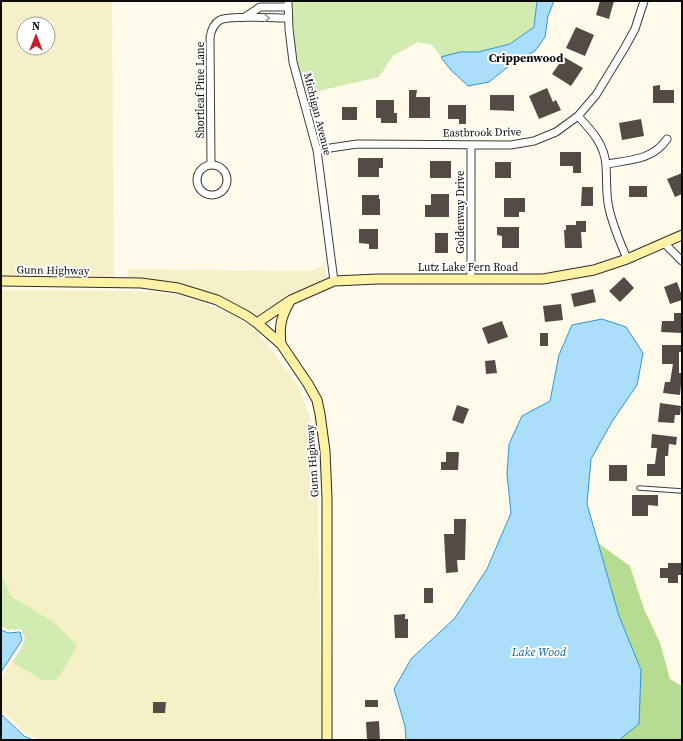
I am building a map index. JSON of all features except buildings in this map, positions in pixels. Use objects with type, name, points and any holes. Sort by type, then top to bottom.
[{"type":"main road","name":"Lutz Lake Fern Road","points":[[257,323],[291,300],[334,281],[378,279],[543,279],[594,270],[627,259],[682,235]]},
{"type":"main road","name":"Gunn Highway","points":[[1,281],[141,283],[178,288],[217,300],[247,316],[281,344],[317,400],[325,451],[327,498],[327,740]]},
{"type":"main road","points":[[281,344],[279,329],[282,315],[291,300]]},
{"type":"street","name":"Eastbrook Drive","points":[[318,150],[357,144],[511,145],[534,141],[556,132],[578,116],[596,95],[635,29],[644,1]]},
{"type":"street","name":"Shortleaf Pine Lane","points":[[245,17],[260,7],[288,4]]},
{"type":"street","name":"Michigan Avenue","points":[[288,4],[288,18],[293,62],[318,150],[334,281]]},
{"type":"street","name":"Shortleaf Pine Lane","points":[[211,164],[211,32],[216,23],[224,18],[288,18]]},
{"type":"street","points":[[578,116],[596,136],[603,150],[606,164],[608,202],[611,217],[627,259]]},
{"type":"street","points":[[606,164],[636,159],[652,154],[662,147],[667,139]]},
{"type":"street","name":"Goldenway Drive","points":[[471,145],[471,279]]},
{"type":"street","points":[[211,164],[221,167],[227,176],[227,180],[226,185],[220,193],[210,195],[205,194],[198,187],[196,177],[202,168],[211,164]]},
{"type":"street","points":[[664,243],[682,261]]},
{"type":"lane","points":[[639,488],[682,491]]},
{"type":"shaded area","points":[[1,1],[112,1],[114,278],[127,279],[129,269],[309,271],[324,266],[326,255],[325,284],[258,323],[173,286],[1,282]]},
{"type":"shaded area","points":[[1,290],[131,291],[172,294],[207,304],[238,318],[256,331],[298,385],[310,418],[317,452],[322,740],[41,740],[25,733],[1,709],[1,678],[12,662],[42,680],[52,621],[12,597],[1,574]]},
{"type":"green space","points":[[293,1],[537,1],[534,27],[510,44],[478,52],[460,52],[441,57],[432,45],[418,42],[393,56],[379,77],[306,94],[295,48]]},
{"type":"green space","points":[[598,543],[630,566],[644,609],[660,643],[670,679],[682,686],[682,740],[619,740],[639,724],[641,670],[619,616]]},
{"type":"green space","points":[[1,574],[12,597],[52,621],[77,645],[66,666],[56,680],[42,680],[12,662],[21,649],[25,639],[21,629],[8,630],[1,626]]},
{"type":"water","points":[[537,1],[554,1],[548,16],[545,37],[535,51],[514,62],[489,82],[468,86],[450,69],[441,57],[460,52],[478,52],[510,44],[534,27]]},
{"type":"water","name":"Lake Wood","points":[[602,319],[626,327],[643,353],[637,385],[613,420],[591,459],[587,504],[619,616],[641,670],[639,724],[619,740],[406,740],[405,726],[394,689],[411,659],[455,618],[487,569],[511,513],[507,474],[509,444],[522,416],[550,401],[559,355],[572,325]]},
{"type":"water","points":[[1,630],[8,633],[20,632],[22,640],[1,672]]},
{"type":"water","points":[[1,714],[24,736],[33,740],[1,740]]},
{"type":"district","name":"Crippenwood","points":[[526,58]]}]
